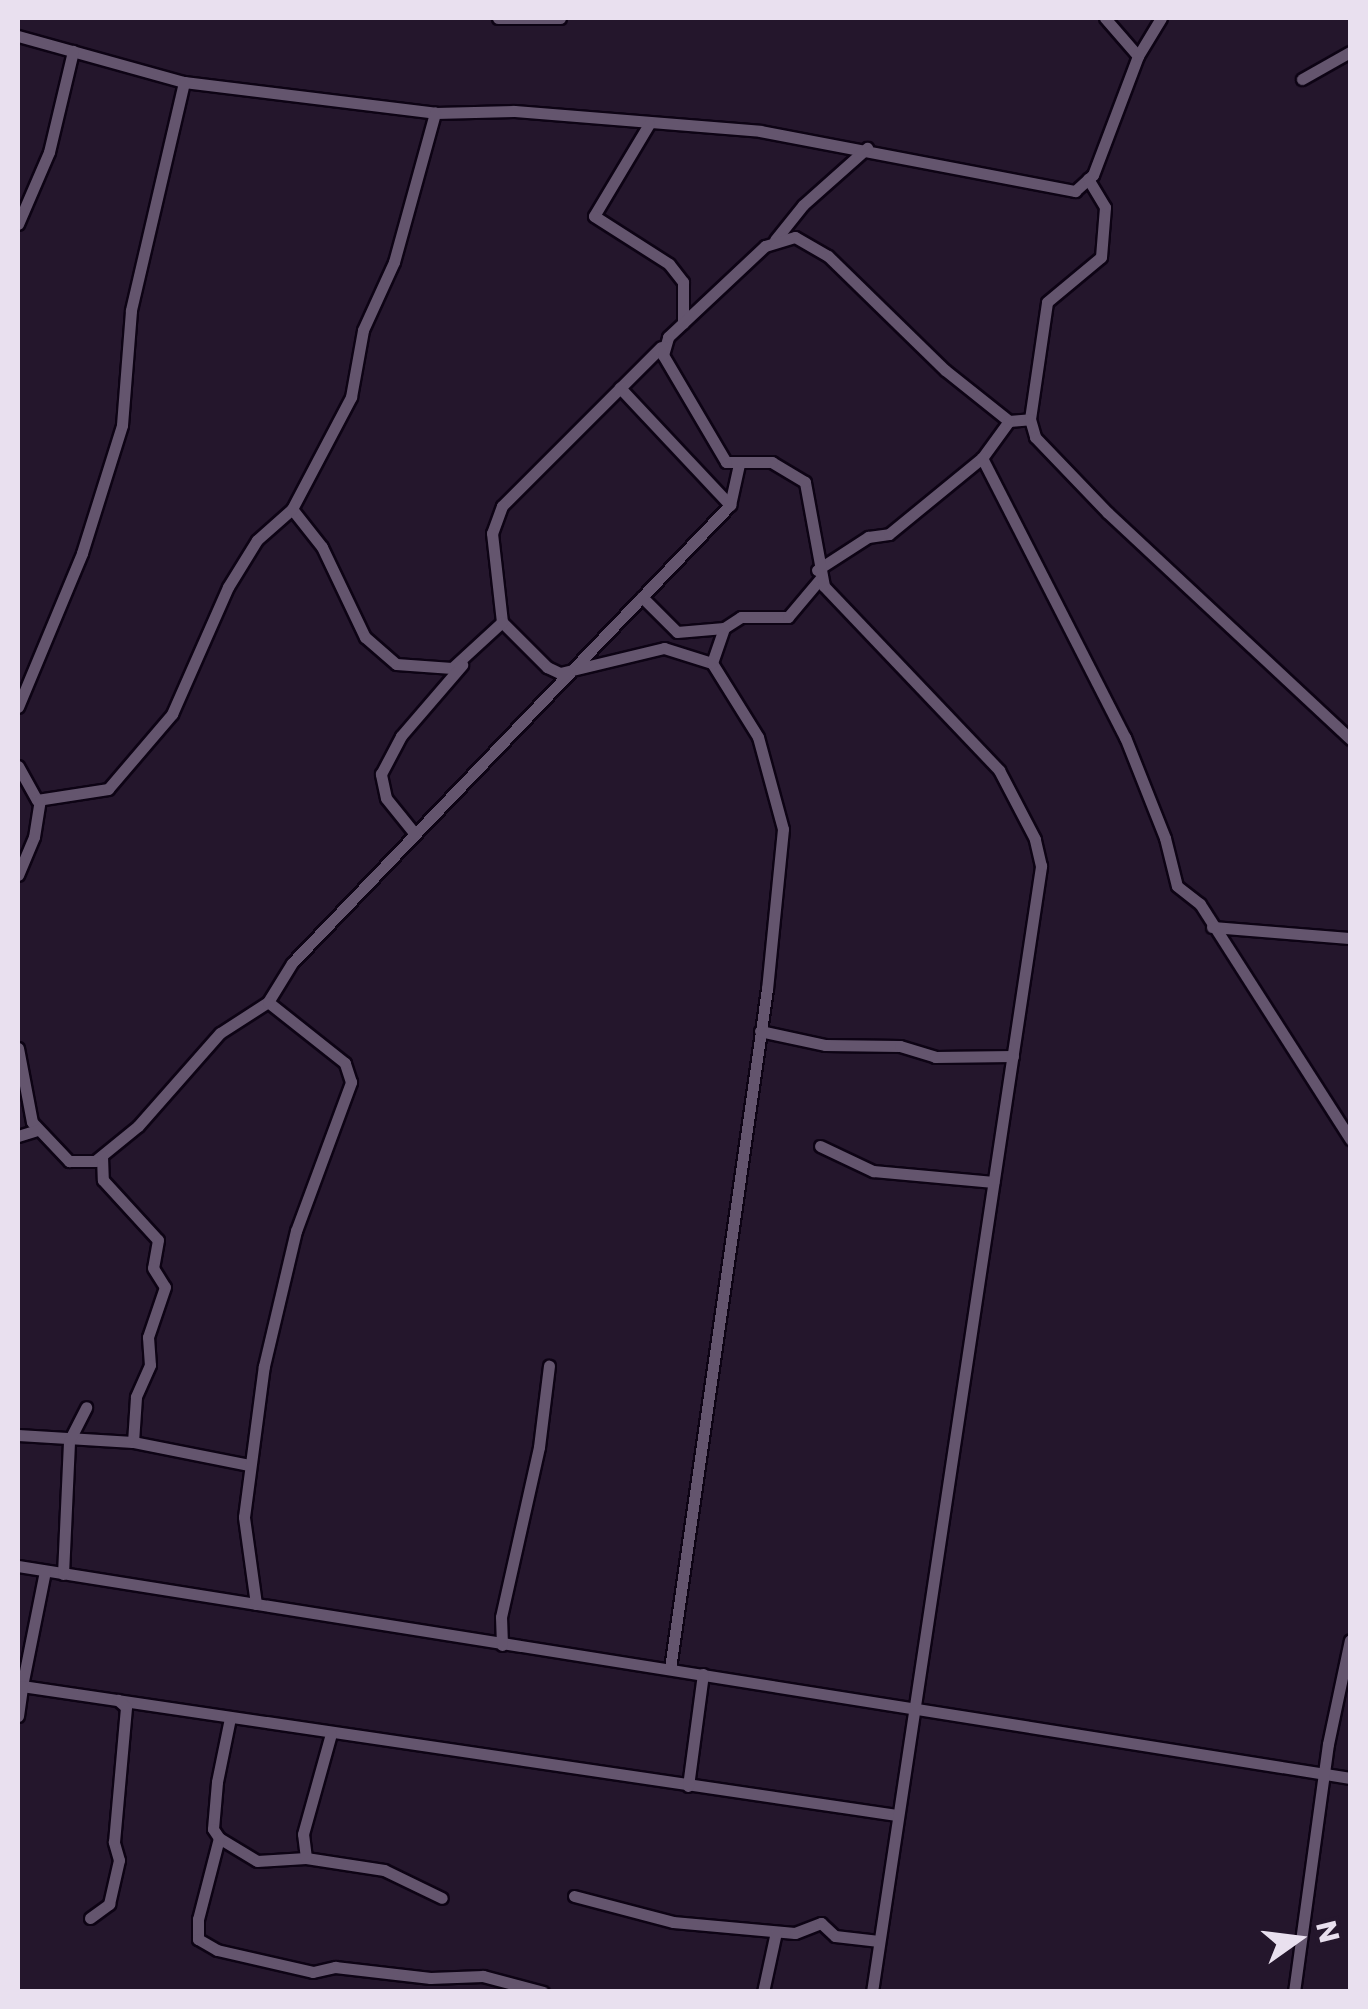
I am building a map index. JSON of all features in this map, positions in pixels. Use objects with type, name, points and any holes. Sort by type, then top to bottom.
[{"type":"street","points":[[498,18],[560,18]]},
{"type":"street","points":[[1105,18],[1138,56]]},
{"type":"street","points":[[18,36],[184,82],[435,113],[514,110],[760,131],[867,148],[1075,191],[1088,179],[1138,56],[1161,18]]},
{"type":"street","points":[[18,224],[49,152],[73,51]]},
{"type":"street","points":[[1302,79],[1350,52]]},
{"type":"street","points":[[18,707],[82,554],[122,425],[132,310],[184,82]]},
{"type":"street","points":[[40,800],[108,789],[148,749],[172,714],[204,630],[238,568],[257,540],[292,509],[352,397],[363,330],[394,262],[435,113]]},
{"type":"street","points":[[648,124],[594,216],[669,264],[684,282],[683,323]]},
{"type":"street","points":[[708,660],[664,648],[573,669],[547,667],[502,622],[495,518],[683,323],[775,240],[803,205],[867,148]]},
{"type":"street","points":[[1088,179],[1105,207],[1101,257],[1047,302],[1030,418],[1036,438],[1108,513],[1350,740]]},
{"type":"street","points":[[775,240],[795,238],[828,256],[945,370],[1008,421],[1030,418]]},
{"type":"street","points":[[661,347],[719,455],[740,464],[772,462],[805,482],[818,574],[999,770],[1035,839],[1040,896],[872,1992]]},
{"type":"street","points":[[620,388],[730,505]]},
{"type":"street","points":[[677,632],[724,628],[740,618],[788,616],[818,574],[868,538],[889,534],[982,458],[1008,421]]},
{"type":"street","points":[[982,458],[1125,737],[1166,838],[1177,886],[1200,904],[1350,1138]]},
{"type":"street","points":[[18,1048],[38,1130],[69,1161],[102,1156],[138,1126],[220,1034],[268,1002],[292,963],[730,505],[740,464]]},
{"type":"street","points":[[292,509],[322,548],[365,637],[396,664],[452,668],[465,661]]},
{"type":"street","points":[[642,597],[708,660],[758,737],[783,830],[760,1031],[670,1670]]},
{"type":"street","points":[[414,834],[386,798],[381,774],[401,736],[502,622]]},
{"type":"street","points":[[708,660],[724,628]]},
{"type":"street","points":[[18,765],[40,800],[18,875]]},
{"type":"street","points":[[1212,927],[1350,938]]},
{"type":"street","points":[[256,1604],[245,1547],[249,1465],[276,1306],[351,1082],[345,1063],[268,1002]]},
{"type":"street","points":[[760,1031],[825,1045],[900,1046],[935,1056],[1013,1056]]},
{"type":"street","points":[[18,1136],[38,1130]]},
{"type":"street","points":[[820,1146],[873,1171],[994,1182]]},
{"type":"street","points":[[102,1156],[103,1180],[158,1240],[153,1268],[164,1287],[148,1337],[150,1366],[136,1396],[133,1442]]},
{"type":"street","points":[[502,1645],[501,1616],[539,1446],[549,1366]]},
{"type":"street","points":[[63,1574],[70,1439],[86,1407]]},
{"type":"street","points":[[18,1434],[133,1442],[249,1465]]},
{"type":"street","points":[[18,1566],[502,1645],[917,1705],[1350,1778]]},
{"type":"street","points":[[18,1716],[45,1571]]},
{"type":"street","points":[[1294,1992],[1325,1776],[1350,1640]]},
{"type":"street","points":[[688,1786],[703,1674]]},
{"type":"street","points":[[22,1686],[896,1816]]},
{"type":"street","points":[[90,1918],[109,1904],[119,1860],[114,1842],[126,1708],[118,1700]]},
{"type":"street","points":[[230,1718],[217,1782],[213,1829],[218,1838],[256,1861],[306,1858],[384,1870],[442,1898]]},
{"type":"street","points":[[306,1858],[303,1834],[331,1734]]},
{"type":"street","points":[[218,1838],[202,1889],[198,1939],[217,1950],[313,1972],[335,1967],[413,1976],[482,1976],[543,1992]]},
{"type":"street","points":[[574,1896],[639,1917],[776,1932],[821,1923],[834,1936],[879,1941]]},
{"type":"street","points":[[763,1992],[776,1932]]},
{"type":"street","points":[[413,1976],[417,1992]]}]
